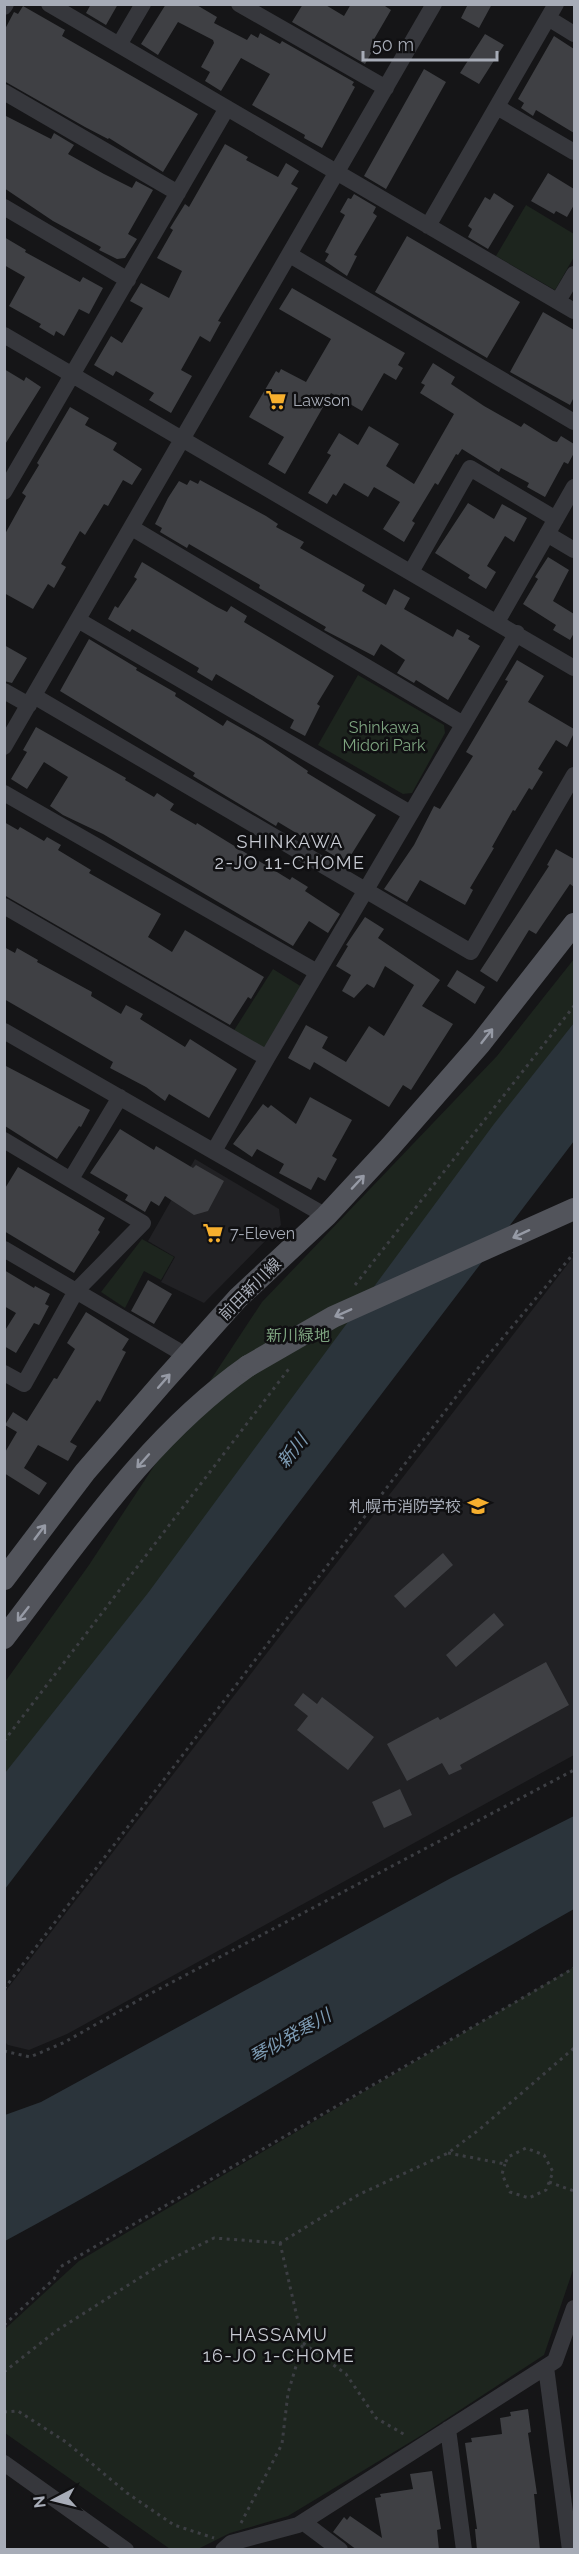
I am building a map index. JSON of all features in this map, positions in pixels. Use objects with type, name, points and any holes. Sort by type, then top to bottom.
[{"type":"main road","name":"前田新川線","points":[[6,1572],[85,1472],[238,1298],[326,1216],[390,1147],[480,1044],[574,924]]},
{"type":"main road","points":[[4,1638],[140,1464],[191,1410],[248,1366],[333,1317],[574,1209]]},
{"type":"street","points":[[49,4],[574,311]]},
{"type":"street","points":[[119,45],[143,4]]},
{"type":"street","points":[[239,4],[386,88]]},
{"type":"street","points":[[4,747],[184,439],[431,6]]},
{"type":"street","points":[[428,226],[552,11],[574,34]]},
{"type":"street","points":[[4,92],[178,193]]},
{"type":"street","points":[[497,107],[574,152]]},
{"type":"street","points":[[4,492],[10,469],[72,374],[227,108]]},
{"type":"street","points":[[4,207],[128,280]]},
{"type":"street","points":[[290,255],[574,422]]},
{"type":"street","points":[[558,301],[574,274]]},
{"type":"street","points":[[4,335],[574,668]]},
{"type":"street","points":[[411,572],[471,468],[556,519]]},
{"type":"street","points":[[496,622],[574,488]]},
{"type":"street","points":[[132,528],[463,724]]},
{"type":"street","points":[[547,534],[574,550]]},
{"type":"street","points":[[78,620],[410,813]]},
{"type":"street","points":[[214,1151],[517,633]]},
{"type":"street","points":[[4,691],[31,700],[471,952],[574,775]]},
{"type":"street","points":[[4,793],[317,972]]},
{"type":"street","points":[[4,906],[267,1058]]},
{"type":"street","points":[[4,1031],[326,1216]]},
{"type":"street","points":[[71,1179],[120,1097]]},
{"type":"street","points":[[4,1140],[143,1223],[76,1291],[24,1384],[4,1373]]},
{"type":"street","points":[[4,1249],[187,1356]]},
{"type":"street","points":[[227,2546],[303,2522],[555,2361],[574,2308]]},
{"type":"street","points":[[546,2367],[570,2550]]},
{"type":"street","points":[[448,2429],[464,2550]]},
{"type":"street","points":[[4,2463],[126,2550]]},
{"type":"street","points":[[303,2522],[340,2550]]},
{"type":"path","points":[[350,1292],[574,1006]]},
{"type":"path","points":[[4,1989],[485,1359],[574,1253]]},
{"type":"path","points":[[4,1741],[298,1357]]},
{"type":"path","points":[[4,2051],[30,2057],[63,2043],[146,1996],[574,1770]]},
{"type":"path","points":[[4,2325],[54,2279],[60,2267],[574,1968]]},
{"type":"path","points":[[4,2372],[56,2331],[153,2269],[214,2238],[280,2243],[358,2196],[448,2153],[480,2129],[574,2048]]},
{"type":"path","points":[[526,2148],[544,2155],[553,2172],[546,2190],[529,2198],[510,2192],[502,2174],[505,2164],[508,2157],[526,2148]]},
{"type":"path","points":[[448,2153],[505,2164]]},
{"type":"path","points":[[549,2182],[574,2191]]},
{"type":"path","points":[[4,2412],[18,2411],[66,2442],[127,2493],[174,2525],[227,2546],[282,2444],[288,2393],[303,2343],[280,2243]]},
{"type":"path","points":[[303,2343],[346,2374],[376,2418],[422,2446]]},
{"type":"shaded area","name":"7-Eleven","points":[[195,1159],[279,1209],[281,1225],[204,1303],[161,1282],[175,1257],[148,1241]]},
{"type":"shaded area","name":"札幌市消防学校","points":[[574,1256],[574,1755],[67,2034],[29,2050],[8,2045],[5,2042],[4,1993]]},
{"type":"green space","points":[[526,205],[574,234],[574,257],[555,290],[496,256]]},
{"type":"green space","name":"Shinkawa Midori Park","points":[[358,675],[444,725],[445,733],[412,793],[403,794],[318,745]]},
{"type":"green space","name":"新川緑地","points":[[574,959],[574,1058],[5,1785],[5,1682],[89,1565],[262,1302],[497,1056]]},
{"type":"green space","points":[[273,969],[302,987],[265,1052],[233,1032]]},
{"type":"green space","points":[[142,1239],[174,1257],[161,1280],[144,1271],[125,1308],[101,1292]]},
{"type":"green space","points":[[574,1967],[574,2267],[544,2355],[422,2435],[288,2516],[230,2533],[198,2549],[170,2549],[5,2433],[5,2329],[79,2261]]},
{"type":"water","name":"新川","points":[[574,1023],[574,1141],[5,1889],[5,1773],[148,1593],[494,1124]]},
{"type":"water","name":"琴似発寒川","points":[[574,1816],[574,1909],[219,2119],[5,2241],[5,2115],[41,2102],[451,1878]]},
{"type":"building","points":[[91,4],[118,4],[106,25],[86,13]]},
{"type":"building","points":[[166,4],[195,4],[217,17],[214,23],[247,40],[251,34],[258,38],[260,33],[280,44],[282,41],[354,82],[352,85],[355,87],[322,148],[304,138],[305,135],[252,105],[270,74],[241,58],[221,91],[205,81],[210,72],[201,67],[214,43],[213,40],[178,22],[158,55],[141,44]]},
{"type":"building","points":[[303,4],[324,4],[344,16],[351,4],[382,4],[391,10],[373,41],[377,43],[365,64],[292,22]]},
{"type":"building","points":[[468,4],[492,4],[479,28],[461,18]]},
{"type":"building","points":[[23,6],[65,30],[62,36],[198,114],[163,172],[109,138],[4,81],[4,31],[14,12],[18,14]]},
{"type":"building","points":[[485,34],[504,45],[479,84],[460,73]]},
{"type":"building","points":[[554,36],[574,49],[574,133],[536,110],[533,116],[521,108],[524,103],[518,99]]},
{"type":"building","points":[[424,69],[446,82],[386,189],[364,176]]},
{"type":"building","points":[[4,115],[51,139],[54,133],[74,145],[68,154],[104,174],[132,188],[136,181],[153,190],[128,234],[137,239],[125,258],[117,259],[99,250],[101,247],[53,221],[4,188]]},
{"type":"building","points":[[225,144],[248,157],[246,160],[278,177],[286,163],[299,171],[291,184],[298,188],[218,321],[221,322],[210,342],[200,336],[181,370],[192,376],[171,413],[149,400],[154,393],[116,371],[113,376],[94,365],[111,336],[122,343],[143,308],[130,301],[141,283],[169,298],[182,271],[157,258],[173,230],[170,228],[185,204],[189,207]]},
{"type":"building","points":[[548,173],[574,189],[574,205],[567,217],[556,211],[554,214],[531,201]]},
{"type":"building","points":[[494,193],[514,206],[488,249],[468,237],[472,229],[468,226],[485,197],[490,200]]},
{"type":"building","points":[[354,194],[376,207],[373,213],[377,216],[354,255],[357,256],[347,276],[325,261],[329,254],[325,252],[345,215],[340,212],[348,198],[351,199]]},
{"type":"building","points":[[407,236],[520,302],[487,358],[375,292]]},
{"type":"building","points":[[4,237],[26,250],[25,252],[80,282],[83,277],[103,288],[89,314],[79,309],[64,336],[56,331],[54,336],[39,327],[41,324],[9,306],[25,277],[4,265]]},
{"type":"building","points":[[292,288],[405,353],[398,365],[403,368],[396,380],[384,373],[362,411],[331,393],[285,474],[268,464],[284,437],[249,417],[276,371],[279,373],[281,369],[306,382],[331,339],[279,309]]},
{"type":"building","points":[[543,312],[574,330],[574,397],[570,405],[510,372]]},
{"type":"building","points":[[433,363],[455,377],[451,384],[484,406],[521,427],[524,423],[553,441],[557,442],[561,436],[574,444],[574,453],[568,464],[564,462],[545,497],[527,487],[529,483],[501,468],[499,472],[462,449],[458,455],[456,454],[438,485],[435,483],[412,521],[415,523],[404,542],[383,529],[400,502],[374,487],[368,497],[344,483],[336,496],[333,494],[327,504],[308,493],[331,455],[327,453],[339,433],[358,445],[369,426],[399,444],[386,466],[414,484],[454,414],[420,393],[425,385],[421,383]]},
{"type":"building","points":[[4,369],[24,381],[26,377],[41,387],[4,446]]},
{"type":"building","points":[[70,407],[89,418],[85,425],[117,443],[113,450],[142,469],[132,485],[123,480],[108,506],[104,504],[85,535],[80,531],[61,564],[66,567],[54,588],[48,584],[33,609],[4,593],[5,534],[26,496],[22,493],[39,465],[37,463]]},
{"type":"building","points":[[190,480],[198,484],[200,480],[266,516],[278,524],[276,527],[304,542],[300,548],[365,585],[362,591],[386,605],[394,589],[410,598],[404,609],[453,637],[457,629],[470,636],[468,639],[480,646],[448,700],[416,680],[414,683],[397,673],[405,660],[381,644],[374,656],[324,630],[326,627],[259,588],[260,585],[189,544],[187,548],[160,532],[162,528],[155,524],[168,498],[179,481],[187,485]]},
{"type":"building","points":[[468,503],[494,519],[502,504],[527,518],[514,542],[505,536],[487,566],[496,572],[486,589],[468,578],[470,575],[435,553]]},
{"type":"building","points":[[548,557],[569,570],[553,601],[574,614],[574,633],[570,640],[553,630],[556,625],[523,604],[538,579],[535,577]]},
{"type":"building","points":[[142,562],[227,612],[231,606],[247,616],[244,622],[334,676],[317,704],[320,706],[305,736],[290,728],[294,720],[216,674],[212,681],[197,672],[199,668],[132,629],[130,632],[108,619],[115,606],[118,608],[137,579],[134,577]]},
{"type":"building","points":[[89,639],[176,693],[175,696],[223,726],[227,720],[262,740],[308,771],[307,773],[376,815],[346,863],[278,822],[276,826],[226,796],[193,776],[195,773],[60,691]]},
{"type":"building","points":[[4,645],[27,658],[12,683],[4,681]]},
{"type":"building","points":[[517,660],[544,676],[528,702],[574,729],[574,733],[567,747],[556,740],[538,769],[543,772],[532,790],[529,788],[515,811],[513,810],[492,847],[494,848],[470,888],[473,890],[465,905],[420,880],[407,902],[384,889],[414,845],[434,806],[440,809],[473,756],[466,752],[508,681],[505,680]]},
{"type":"building","points":[[36,727],[126,778],[125,780],[154,797],[157,793],[174,804],[170,810],[196,825],[197,823],[290,880],[292,877],[308,887],[305,891],[340,914],[328,933],[309,921],[293,946],[103,834],[63,815],[50,806],[68,777],[44,762],[27,789],[11,779],[27,752],[23,750]]},
{"type":"building","points":[[4,822],[18,830],[20,827],[44,841],[47,837],[61,845],[58,850],[91,870],[89,873],[161,914],[148,937],[172,952],[185,930],[264,977],[251,999],[248,997],[230,1025],[4,895]]},
{"type":"building","points":[[556,849],[574,859],[574,887],[570,884],[536,934],[529,930],[497,982],[480,971],[549,866],[547,865]]},
{"type":"building","points":[[365,917],[384,929],[378,938],[440,980],[422,1006],[453,1024],[411,1090],[403,1085],[389,1107],[314,1062],[310,1070],[288,1058],[306,1025],[328,1037],[322,1048],[346,1062],[369,1026],[384,1036],[414,985],[385,966],[374,988],[367,984],[354,998],[342,991],[351,975],[336,966],[348,946],[346,945]]},
{"type":"building","points":[[4,947],[15,953],[17,948],[38,960],[37,962],[92,992],[91,996],[121,1014],[126,1005],[143,1014],[140,1019],[185,1047],[190,1039],[237,1069],[209,1118],[169,1094],[165,1101],[146,1087],[110,1068],[113,1062],[4,999]]},
{"type":"building","points":[[457,970],[485,987],[475,1004],[447,986]]},
{"type":"building","points":[[4,1065],[90,1110],[81,1127],[79,1126],[57,1159],[5,1126]]},
{"type":"building","points":[[310,1097],[352,1120],[332,1156],[337,1159],[325,1181],[318,1177],[311,1190],[279,1173],[284,1164],[257,1149],[252,1157],[233,1144],[263,1104],[268,1108],[271,1105],[296,1124]]},
{"type":"building","points":[[120,1129],[154,1150],[156,1146],[193,1168],[196,1165],[224,1181],[208,1211],[194,1215],[165,1196],[159,1206],[151,1201],[145,1212],[125,1200],[128,1195],[90,1173]]},
{"type":"building","points":[[18,1167],[105,1218],[98,1230],[100,1232],[74,1273],[4,1231],[4,1190]]},
{"type":"building","points":[[4,1270],[34,1288],[35,1286],[50,1294],[45,1304],[49,1306],[39,1325],[34,1323],[16,1353],[4,1346],[4,1332],[16,1313],[4,1306]]},
{"type":"building","points":[[148,1280],[172,1294],[154,1324],[131,1311]]},
{"type":"building","points":[[86,1312],[129,1339],[122,1350],[126,1352],[100,1402],[97,1400],[70,1442],[77,1446],[68,1461],[38,1445],[24,1468],[47,1483],[39,1495],[4,1473],[4,1454],[17,1432],[5,1425],[13,1412],[27,1421],[75,1349],[67,1343]]},
{"type":"building","points":[[443,1553],[453,1565],[405,1608],[394,1596]]},
{"type":"building","points":[[494,1613],[504,1625],[456,1667],[446,1655]]},
{"type":"building","points":[[546,1662],[569,1705],[460,1765],[462,1769],[449,1775],[442,1763],[407,1781],[387,1744],[438,1717],[440,1720]]},
{"type":"building","points":[[303,1693],[317,1704],[322,1697],[374,1737],[348,1770],[297,1730],[308,1716],[294,1705]]},
{"type":"building","points":[[400,1789],[412,1815],[384,1828],[372,1802]]},
{"type":"building","points":[[528,2409],[531,2432],[528,2433],[537,2494],[534,2494],[540,2550],[477,2550],[475,2529],[477,2529],[465,2443],[472,2442],[471,2438],[502,2434],[500,2418],[511,2416],[510,2412]]},
{"type":"building","points":[[432,2471],[441,2529],[437,2530],[439,2550],[357,2550],[333,2532],[344,2517],[347,2520],[350,2516],[382,2538],[375,2498],[381,2497],[380,2494],[413,2489],[410,2474]]},
{"type":"place","name":"Lawson","points":[[276,400]]},
{"type":"place","name":"7-Eleven","points":[[213,1233]]},
{"type":"place","name":"札幌市消防学校","points":[[478,1506]]},
{"type":"district","name":"SHINKAWA 2-JO 11-CHOME","points":[[290,851]]},
{"type":"district","name":"HASSAMU 16-JO 1-CHOME","points":[[279,2344]]}]
